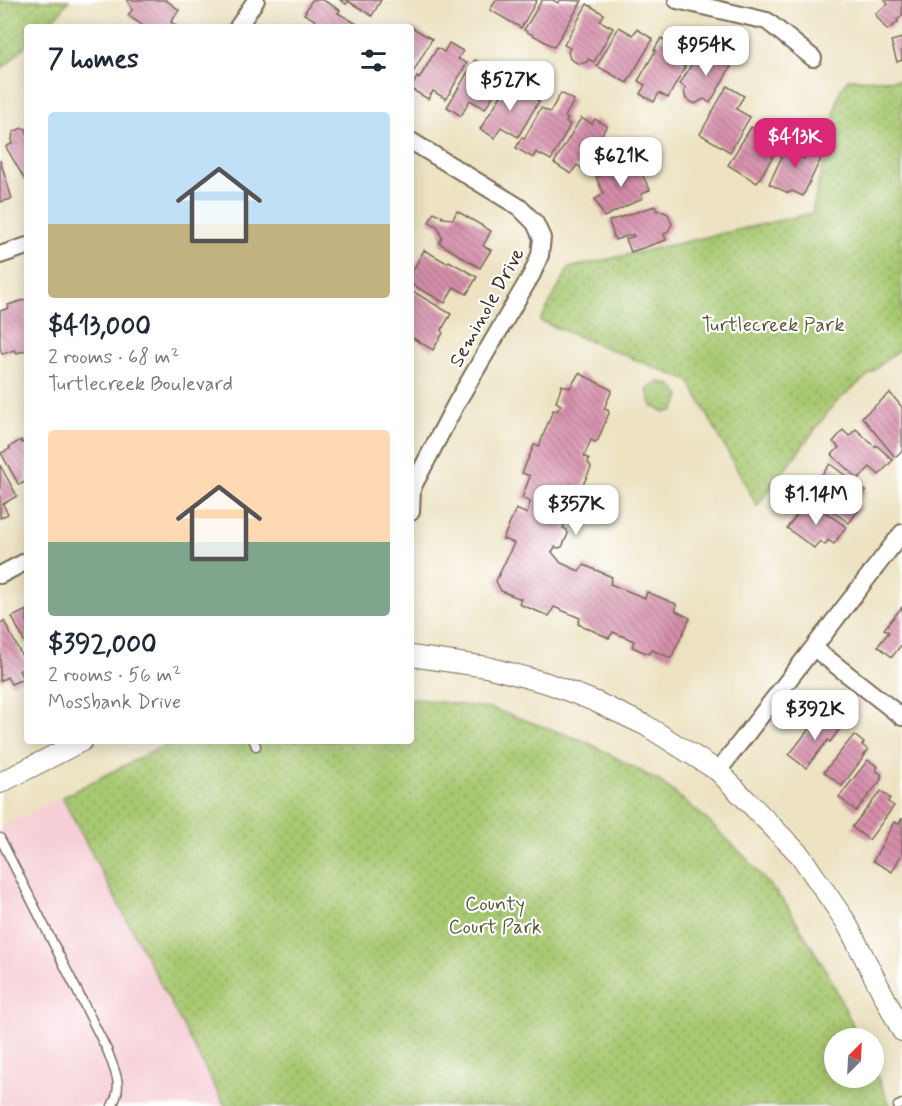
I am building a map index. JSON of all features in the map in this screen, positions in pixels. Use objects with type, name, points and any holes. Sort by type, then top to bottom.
[{"type":"street","points":[[240,24],[256,0]]},
{"type":"street","points":[[677,0],[767,21],[813,58]]},
{"type":"street","name":"Seminole Drive","points":[[414,143],[519,207],[535,223],[542,238],[540,255],[532,274],[457,402],[414,483]]},
{"type":"street","points":[[0,255],[24,247]]},
{"type":"street","points":[[718,771],[902,533]]},
{"type":"street","points":[[0,575],[24,563]]},
{"type":"street","points":[[814,648],[902,717]]},
{"type":"street","points":[[414,656],[487,667],[547,683],[594,701],[645,725],[718,771],[800,855],[846,922],[902,1031]]},
{"type":"street","points":[[0,783],[76,744]]},
{"type":"lane","points":[[0,838],[108,1052],[119,1084],[112,1106]]},
{"type":"lane","points":[[898,1106],[902,1104]]},
{"type":"shaded area","points":[[62,797],[225,1106],[0,1106],[0,828]]},
{"type":"green space","points":[[0,0],[69,0],[48,24],[24,24],[24,47],[0,71]]},
{"type":"green space","name":"Turtlecreek Park","points":[[848,79],[902,80],[902,347],[835,403],[757,506],[689,381],[540,321],[569,268],[812,213],[839,93]]},
{"type":"green space","points":[[659,382],[671,385],[680,395],[673,411],[664,412],[652,406],[647,391]]},
{"type":"green space","name":"County Court Park","points":[[414,698],[493,709],[587,742],[662,783],[702,815],[745,857],[785,903],[829,975],[854,1028],[824,1028],[824,1088],[882,1088],[891,1106],[225,1106],[62,797],[167,744],[414,744]]},
{"type":"building","points":[[127,0],[166,0],[179,10],[171,22],[174,24],[141,24],[128,15],[132,10]]},
{"type":"building","points":[[312,0],[323,0],[340,10],[338,13],[357,24],[312,24],[315,20],[304,14]]},
{"type":"building","points":[[340,0],[381,0],[372,16],[348,1],[346,4]]},
{"type":"building","points":[[496,0],[537,0],[521,28],[490,10]]},
{"type":"building","points":[[542,0],[553,0],[558,3],[560,0],[582,1],[554,47],[524,30]]},
{"type":"building","points":[[885,0],[902,0],[902,16],[887,30],[875,14],[888,4]]},
{"type":"building","points":[[587,4],[604,14],[600,21],[613,28],[594,62],[588,59],[587,62],[579,64],[570,59],[568,52],[570,48],[564,45]]},
{"type":"building","points":[[619,27],[633,35],[637,29],[653,39],[627,83],[597,66]]},
{"type":"building","points":[[414,29],[432,39],[414,71]]},
{"type":"building","points":[[661,38],[677,48],[673,56],[685,63],[683,66],[685,67],[668,98],[659,93],[654,102],[640,94],[645,85],[638,81]]},
{"type":"building","points":[[902,38],[902,60],[897,62],[891,41]]},
{"type":"building","points":[[449,43],[463,51],[458,59],[467,63],[446,99],[433,91],[428,99],[414,91],[414,83],[417,77],[419,79],[437,48],[444,52]]},
{"type":"building","points":[[700,50],[714,58],[718,51],[734,61],[710,103],[704,99],[695,104],[686,99],[684,91],[686,88],[680,84]]},
{"type":"building","points":[[475,60],[504,78],[485,109],[470,100],[461,116],[447,107]]},
{"type":"building","points":[[509,83],[539,101],[518,137],[501,127],[495,138],[480,129]]},
{"type":"building","points":[[727,86],[744,96],[736,109],[750,117],[730,152],[700,134]]},
{"type":"building","points":[[561,93],[574,100],[565,117],[568,119],[566,122],[570,125],[551,160],[536,152],[533,158],[516,148],[522,137],[524,139],[541,108],[550,112]]},
{"type":"building","points":[[581,118],[592,124],[595,119],[607,126],[600,137],[609,142],[590,174],[577,165],[571,174],[554,163]]},
{"type":"building","points":[[751,127],[763,134],[767,128],[784,138],[757,183],[728,165]]},
{"type":"building","points":[[24,128],[24,178],[6,147],[13,143],[13,132]]},
{"type":"building","points":[[788,139],[807,148],[802,158],[804,159],[808,151],[821,158],[803,196],[792,191],[788,193],[769,184]]},
{"type":"building","points":[[634,159],[650,190],[641,194],[643,198],[604,217],[595,199],[604,194],[596,177]]},
{"type":"building","points":[[0,160],[12,199],[0,202]]},
{"type":"building","points":[[655,206],[657,211],[668,214],[672,224],[664,234],[666,240],[631,252],[626,239],[634,236],[633,234],[615,240],[609,221]]},
{"type":"building","points":[[457,211],[491,231],[483,246],[491,250],[480,268],[439,243],[442,238],[438,227],[429,222],[434,212],[442,218],[453,219]]},
{"type":"building","points":[[424,250],[477,277],[467,294],[454,287],[445,303],[414,286],[414,268]]},
{"type":"building","points":[[414,292],[451,314],[433,350],[414,339]]},
{"type":"building","points":[[24,300],[24,351],[17,353],[14,350],[2,354],[0,311],[9,308],[8,305]]},
{"type":"building","points":[[579,373],[612,390],[604,409],[609,413],[598,440],[595,442],[591,440],[584,456],[589,459],[588,463],[591,468],[580,491],[577,493],[570,489],[561,511],[569,514],[563,528],[568,534],[562,547],[555,547],[552,552],[561,563],[579,571],[584,565],[612,577],[610,584],[645,598],[647,592],[676,604],[676,611],[690,618],[671,658],[652,650],[649,654],[632,647],[634,641],[613,632],[609,638],[578,624],[580,618],[554,607],[549,616],[519,604],[521,599],[501,591],[496,581],[514,543],[503,539],[516,509],[527,514],[530,502],[522,498],[530,476],[522,473],[534,445],[539,446],[553,410],[557,411],[561,405],[556,402],[562,385],[570,388]]},
{"type":"building","points":[[890,393],[902,407],[902,451],[895,457],[862,417]]},
{"type":"building","points":[[856,429],[893,460],[879,475],[870,467],[858,479],[832,455],[839,447],[833,442],[843,430],[849,436]]},
{"type":"building","points":[[21,440],[22,443],[24,442],[24,482],[19,485],[1,453],[10,449],[9,447]]},
{"type":"building","points":[[830,464],[866,491],[856,504],[860,508],[849,523],[831,510],[834,507],[811,489]]},
{"type":"building","points":[[0,465],[17,496],[3,504],[8,514],[0,518]]},
{"type":"building","points":[[808,500],[846,527],[834,544],[828,540],[825,545],[820,541],[814,548],[787,528]]},
{"type":"building","points":[[902,607],[902,644],[892,657],[878,646],[889,632],[884,629]]},
{"type":"building","points":[[24,611],[24,641],[12,617]]},
{"type":"building","points":[[4,621],[24,660],[24,668],[19,671],[23,679],[11,684],[7,677],[0,681],[0,623]]},
{"type":"building","points":[[828,715],[842,726],[806,768],[789,755],[812,725],[818,720],[821,723]]},
{"type":"building","points":[[854,735],[864,743],[862,745],[868,750],[842,786],[824,772]]},
{"type":"building","points":[[868,760],[878,767],[876,770],[882,775],[881,780],[856,811],[839,797]]},
{"type":"building","points":[[881,791],[890,798],[888,802],[894,806],[869,840],[852,827]]},
{"type":"building","points":[[902,818],[902,853],[892,872],[873,861],[894,822],[899,824]]}]
